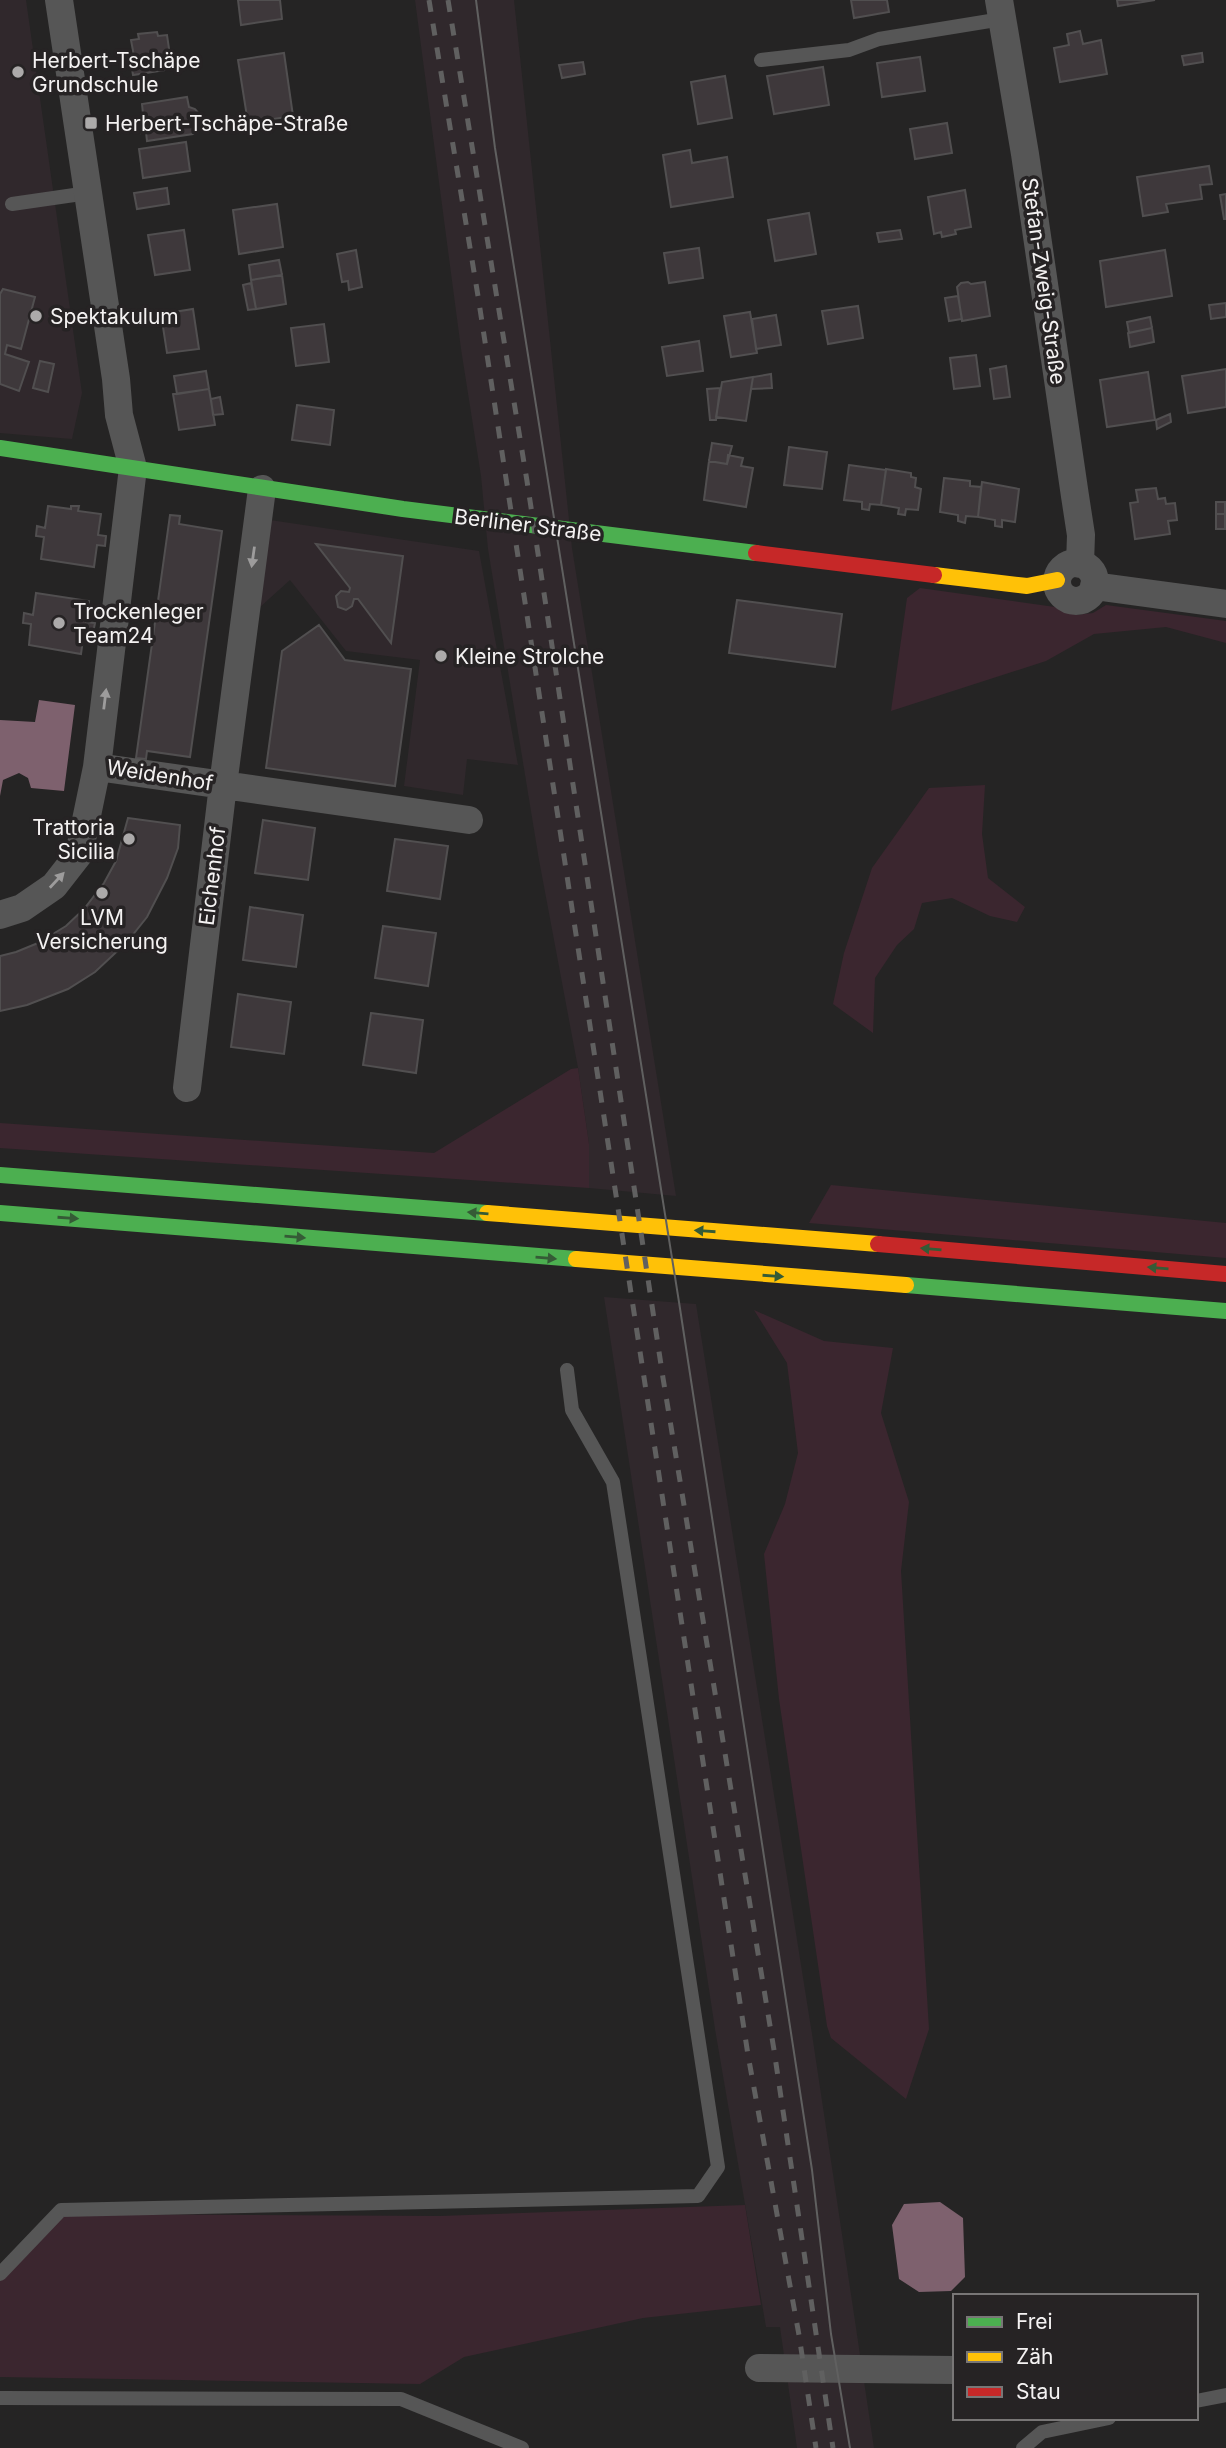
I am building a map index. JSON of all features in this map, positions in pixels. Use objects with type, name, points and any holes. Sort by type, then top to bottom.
[{"type":"main road","name":"Berliner Straße","points":[[0,448],[403,509],[1027,586],[1057,580]]},
{"type":"main road","points":[[0,1175],[1226,1274]]},
{"type":"main road","points":[[0,1213],[1226,1311]]},
{"type":"street","points":[[58,0],[116,379],[119,415],[133,468]]},
{"type":"street","name":"Stefan-Zweig-Straße","points":[[1000,10],[1025,154],[1087,575]]},
{"type":"street","name":"Weidenhof","points":[[133,468],[97,767],[223,785],[262,489]]},
{"type":"street","points":[[1087,575],[1226,604]]},
{"type":"street","name":"Berliner Straße","points":[[1057,580],[1059,591],[1071,601],[1086,598],[1087,575]]},
{"type":"street","points":[[0,915],[22,908],[54,886],[79,855],[97,767]]},
{"type":"street","points":[[223,785],[469,820]]},
{"type":"street","name":"Eichenhof","points":[[187,1088],[223,785]]},
{"type":"street","points":[[759,2368],[953,2370]]},
{"type":"lane","points":[[761,60],[849,50],[879,39],[1000,10]]},
{"type":"lane","points":[[12,204],[88,193]]},
{"type":"lane","points":[[0,2274],[61,2210],[698,2196],[718,2167],[614,1482],[572,1410],[567,1370]]},
{"type":"lane","points":[[1198,2401],[1226,2395]]},
{"type":"lane","points":[[0,2398],[401,2399],[522,2448]]},
{"type":"lane","points":[[1023,2448],[1041,2432],[1099,2420]]},
{"type":"shaded area","name":"Spektakulum","points":[[0,0],[26,0],[82,393],[72,439],[0,433]]},
{"type":"shaded area","points":[[415,0],[514,0],[572,548],[676,1196],[589,1188],[589,1144],[578,1068],[539,860],[488,549],[481,476],[461,349]]},
{"type":"shaded area","name":"Kleine Strolche","points":[[270,520],[479,551],[518,765],[467,759],[463,795],[404,786],[420,660],[346,651],[290,580],[259,608]]},
{"type":"shaded area","points":[[920,588],[1055,607],[1076,615],[1093,613],[1106,605],[1226,621],[1226,643],[1166,627],[1094,634],[1046,661],[891,711],[907,598]]},
{"type":"shaded area","points":[[39,700],[75,705],[64,791],[31,788],[28,778],[19,773],[3,780],[0,796],[0,720],[35,722]]},
{"type":"shaded area","points":[[985,785],[982,834],[988,878],[1025,907],[1017,922],[990,916],[952,898],[922,903],[914,929],[897,945],[875,978],[873,1033],[833,1004],[844,953],[872,868],[929,788]]},
{"type":"shaded area","points":[[578,1068],[589,1144],[589,1188],[0,1148],[0,1123],[434,1153],[571,1069]]},
{"type":"shaded area","points":[[831,1185],[1226,1223],[1226,1258],[809,1223]]},
{"type":"shaded area","points":[[604,1297],[696,1304],[812,2034],[874,2448],[797,2448],[780,2327],[766,2327],[715,2029]]},
{"type":"shaded area","points":[[754,1310],[824,1341],[893,1348],[881,1413],[909,1502],[901,1571],[929,2029],[906,2099],[831,2038],[827,2026],[779,1699],[764,1554],[785,1504],[798,1453],[787,1363]]},
{"type":"shaded area","points":[[940,2202],[963,2218],[965,2277],[951,2291],[919,2292],[899,2279],[892,2225],[904,2204]]},
{"type":"shaded area","points":[[745,2205],[761,2305],[643,2318],[464,2357],[420,2384],[0,2377],[0,2269],[65,2214],[440,2216]]},
{"type":"building","points":[[238,0],[280,0],[282,19],[241,25]]},
{"type":"building","points":[[851,0],[887,0],[889,12],[854,18]]},
{"type":"building","points":[[1117,0],[1155,0],[1118,6]]},
{"type":"building","points":[[1080,31],[1083,44],[1101,40],[1107,74],[1060,82],[1054,48],[1069,45],[1067,34]]},
{"type":"building","points":[[157,32],[158,36],[167,35],[172,69],[133,75],[131,40],[139,39],[138,34]]},
{"type":"building","points":[[284,53],[293,116],[248,123],[238,60]]},
{"type":"building","points":[[1202,53],[1203,62],[1184,65],[1182,56]]},
{"type":"building","points":[[920,57],[925,91],[882,97],[877,63]]},
{"type":"building","points":[[583,62],[585,74],[562,78],[559,65]]},
{"type":"building","points":[[823,67],[829,105],[774,114],[767,76]]},
{"type":"building","points":[[725,76],[732,118],[698,124],[691,82]]},
{"type":"building","points":[[187,97],[189,107],[200,115],[201,124],[198,130],[193,134],[147,141],[146,132],[141,133],[140,123],[144,123],[142,104]]},
{"type":"building","points":[[947,123],[952,153],[915,159],[910,129]]},
{"type":"building","points":[[186,142],[190,171],[143,178],[139,149]]},
{"type":"building","points":[[690,150],[692,163],[727,157],[733,197],[671,207],[663,155]]},
{"type":"building","points":[[1209,166],[1212,184],[1200,185],[1202,199],[1166,204],[1168,212],[1143,216],[1137,177]]},
{"type":"building","points":[[167,188],[169,204],[137,209],[134,193]]},
{"type":"building","points":[[965,190],[971,227],[955,230],[956,234],[942,237],[941,232],[934,234],[928,197]]},
{"type":"building","points":[[1226,194],[1226,219],[1224,219],[1220,195]]},
{"type":"building","points":[[277,204],[283,247],[239,254],[233,210]]},
{"type":"building","points":[[809,213],[816,254],[775,261],[768,220]]},
{"type":"building","points":[[184,230],[190,270],[155,275],[148,235]]},
{"type":"building","points":[[900,230],[902,239],[879,242],[877,233]]},
{"type":"building","points":[[699,248],[703,278],[669,283],[664,253]]},
{"type":"building","points":[[356,250],[362,287],[349,290],[348,281],[342,282],[337,254]]},
{"type":"building","points":[[1165,250],[1172,296],[1106,307],[1100,261]]},
{"type":"building","points":[[279,260],[282,275],[251,280],[249,265]]},
{"type":"building","points":[[282,275],[286,304],[256,309],[251,280]]},
{"type":"building","points":[[968,282],[985,282],[990,316],[962,321],[957,287]]},
{"type":"building","points":[[251,283],[256,309],[248,310],[243,285]]},
{"type":"building","points":[[3,289],[35,297],[21,349],[7,345],[5,354],[29,362],[19,391],[0,384],[0,294]]},
{"type":"building","points":[[958,296],[962,319],[949,321],[945,298]]},
{"type":"building","points":[[1226,303],[1226,317],[1211,319],[1209,305]]},
{"type":"building","points":[[858,306],[863,338],[828,344],[822,311]]},
{"type":"building","points":[[193,309],[199,349],[167,353],[161,314]]},
{"type":"building","points":[[750,312],[757,353],[731,357],[724,316]]},
{"type":"building","points":[[776,315],[781,345],[756,349],[752,319]]},
{"type":"building","points":[[1150,317],[1152,328],[1129,333],[1127,322]]},
{"type":"building","points":[[324,324],[329,362],[296,366],[291,328]]},
{"type":"building","points":[[1152,328],[1154,342],[1130,347],[1128,333]]},
{"type":"building","points":[[699,341],[703,371],[667,376],[662,347]]},
{"type":"building","points":[[976,355],[980,386],[954,389],[950,358]]},
{"type":"building","points":[[40,361],[54,364],[48,392],[33,388]]},
{"type":"building","points":[[1006,366],[1010,397],[994,399],[990,369]]},
{"type":"building","points":[[1226,369],[1226,407],[1188,413],[1182,376]]},
{"type":"building","points":[[206,371],[209,389],[177,394],[174,376]]},
{"type":"building","points":[[1148,372],[1155,420],[1107,427],[1100,380]]},
{"type":"building","points":[[771,374],[772,388],[751,389],[753,377]]},
{"type":"building","points":[[753,377],[746,421],[716,417],[722,382]]},
{"type":"building","points":[[720,388],[716,420],[710,420],[707,389]]},
{"type":"building","points":[[209,389],[215,425],[179,430],[173,394]]},
{"type":"building","points":[[220,397],[223,414],[213,415],[211,399]]},
{"type":"building","points":[[297,405],[334,410],[330,445],[292,440]]},
{"type":"building","points":[[1170,414],[1171,422],[1157,429],[1156,420]]},
{"type":"building","points":[[712,443],[732,446],[727,464],[709,461]]},
{"type":"building","points":[[789,447],[827,452],[822,489],[784,485]]},
{"type":"building","points":[[728,455],[743,458],[741,466],[753,468],[746,507],[704,500],[709,461],[727,464]]},
{"type":"building","points":[[849,465],[886,470],[881,505],[870,504],[869,510],[862,509],[862,502],[844,500]]},
{"type":"building","points":[[886,469],[911,473],[911,477],[916,478],[915,487],[921,489],[918,510],[906,509],[905,515],[898,514],[899,508],[881,505]]},
{"type":"building","points":[[944,478],[970,481],[970,486],[981,487],[978,517],[966,516],[965,523],[958,521],[958,515],[940,512]]},
{"type":"building","points":[[982,482],[1019,489],[1015,522],[1002,520],[1002,527],[995,526],[995,520],[978,517]]},
{"type":"building","points":[[1156,488],[1158,499],[1165,498],[1166,504],[1175,503],[1177,520],[1168,521],[1170,534],[1135,539],[1130,503],[1138,502],[1136,490]]},
{"type":"building","points":[[1216,502],[1225,502],[1225,514],[1216,514]]},
{"type":"building","points":[[48,506],[71,509],[71,506],[79,506],[78,511],[101,514],[98,535],[106,536],[105,546],[97,545],[94,567],[41,559],[44,537],[36,536],[37,526],[45,528]]},
{"type":"building","points":[[1216,514],[1225,514],[1225,529],[1216,529]]},
{"type":"building","points":[[170,515],[180,516],[179,524],[222,531],[190,757],[147,751],[146,759],[136,758]]},
{"type":"building","points":[[316,544],[403,556],[391,643],[358,599],[354,599],[352,606],[346,610],[338,607],[336,596],[341,591],[349,592],[350,588]]},
{"type":"building","name":"Trockenleger Team24","points":[[36,593],[89,601],[86,622],[95,623],[93,633],[84,632],[81,654],[29,645],[31,624],[23,623],[24,613],[33,615]]},
{"type":"building","points":[[737,600],[842,614],[835,667],[729,653]]},
{"type":"building","points":[[319,625],[345,660],[411,669],[395,786],[266,768],[282,651]]},
{"type":"building","points":[[128,818],[180,825],[178,848],[167,878],[147,917],[127,942],[95,972],[68,989],[27,1005],[0,1011],[0,956],[38,943],[66,926],[84,909],[104,883],[116,861]]},
{"type":"building","points":[[263,820],[315,828],[308,880],[255,873]]},
{"type":"building","points":[[395,839],[448,846],[440,899],[387,891]]},
{"type":"building","points":[[250,907],[303,915],[296,967],[243,960]]},
{"type":"building","points":[[383,926],[436,933],[428,986],[375,978]]},
{"type":"building","points":[[238,994],[291,1002],[284,1054],[231,1047]]},
{"type":"building","points":[[371,1013],[423,1020],[416,1073],[363,1065]]},
{"type":"tram line","points":[[476,0],[495,148],[679,1302],[812,2170],[831,2334],[850,2448]]},
{"type":"railway","points":[[429,0],[478,296],[748,2055],[799,2335],[816,2448]]},
{"type":"railway","points":[[448,0],[527,481],[663,1378],[774,2050],[833,2448]]},
{"type":"traffic: fast","points":[[0,448],[403,509],[756,553]]},
{"type":"traffic: fast","points":[[0,1175],[487,1213]]},
{"type":"traffic: fast","points":[[0,1213],[576,1259]]},
{"type":"traffic: fast","points":[[906,1285],[1226,1311]]},
{"type":"traffic: slow","points":[[934,575],[1027,586],[1057,580]]},
{"type":"traffic: slow","points":[[487,1213],[878,1244]]},
{"type":"traffic: slow","points":[[576,1259],[906,1285]]},
{"type":"traffic: jam","points":[[756,553],[934,575]]},
{"type":"traffic: jam","points":[[878,1244],[1226,1274]]},
{"type":"place","name":"Herbert-Tschäpe Grundschule","points":[[18,72]]},
{"type":"place","name":"Herbert-Tschäpe-Straße","points":[[91,123]]},
{"type":"place","name":"Spektakulum","points":[[36,316]]},
{"type":"place","name":"Trockenleger Team24","points":[[59,623]]},
{"type":"place","name":"Kleine Strolche","points":[[441,656]]},
{"type":"place","name":"Trattoria Sicilia","points":[[129,839]]},
{"type":"place","name":"LVM Versicherung","points":[[102,893]]}]
